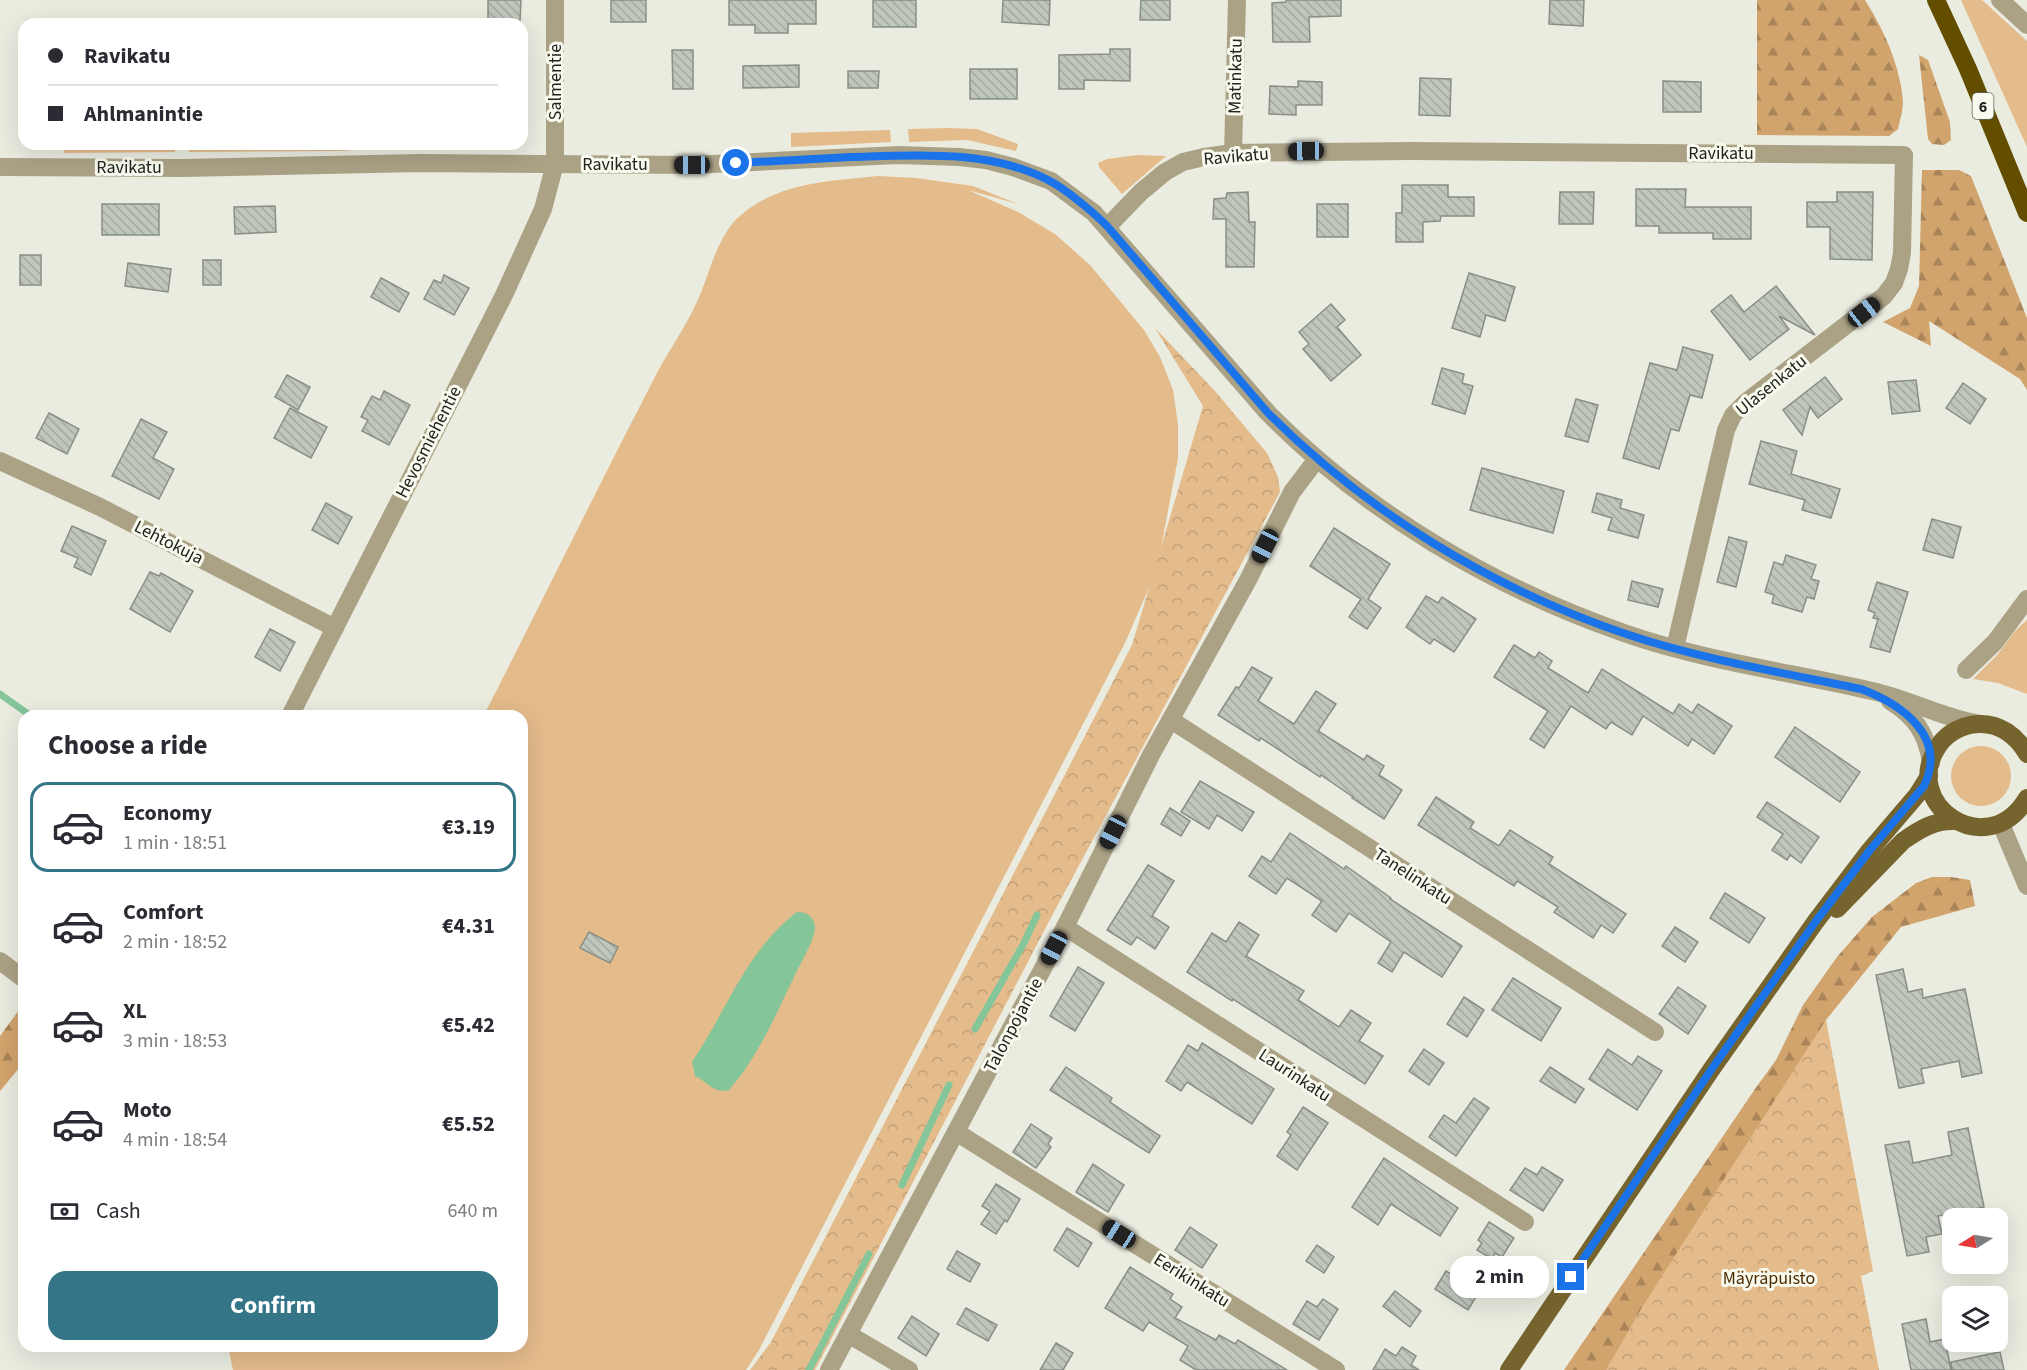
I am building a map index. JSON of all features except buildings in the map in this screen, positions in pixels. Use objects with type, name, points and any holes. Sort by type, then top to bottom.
[{"type":"highway","name":"6","points":[[1936,0],[1968,69],[2027,213]]},
{"type":"main road","points":[[1509,1370],[1711,1070],[1816,921],[1870,850],[1917,795],[1940,743],[1951,733],[1964,727],[1980,724],[2003,729],[2027,726]]},
{"type":"main road","points":[[2003,729],[2020,742],[2027,754]]},
{"type":"main road","points":[[1930,769],[1931,789],[1941,808],[1955,821]]},
{"type":"main road","points":[[1796,951],[1903,841],[1916,831],[1933,823],[1944,821],[1955,821],[1975,828],[2001,824],[2016,814],[2027,798]]},
{"type":"street","name":"Salmentie","points":[[555,0],[555,164]]},
{"type":"street","name":"Matinkatu","points":[[1233,153],[1237,0]]},
{"type":"street","points":[[2000,0],[2027,25]]},
{"type":"street","name":"Ravikatu","points":[[0,167],[181,168],[399,163],[692,165],[898,156],[960,157],[986,160],[1013,167],[1051,181],[1094,213],[1107,226],[1165,172],[1183,162],[1233,153],[1411,151],[1904,155]]},
{"type":"street","name":"Ulasenkatu","points":[[1675,648],[1726,430],[1733,416],[1745,403],[1877,302],[1894,283],[1902,253],[1904,155]]},
{"type":"street","name":"Hevosmiehentie","points":[[293,710],[414,468],[504,295],[543,209],[555,164]]},
{"type":"street","points":[[1107,226],[1268,413],[1297,442],[1354,488],[1427,539],[1517,590],[1585,620],[1675,648],[1894,697],[1960,721],[1980,724]]},
{"type":"street","name":"Talonpojantie","points":[[829,1370],[1065,927],[1171,720],[1248,580],[1292,492],[1317,459]]},
{"type":"street","name":"Lehtokuja","points":[[0,461],[100,507],[335,628]]},
{"type":"street","points":[[1966,670],[1995,642],[2027,598]]},
{"type":"street","points":[[1861,689],[1883,697],[1908,714],[1926,739],[1930,769]]},
{"type":"street","name":"Tanelinkatu","points":[[1171,720],[1655,1032]]},
{"type":"street","points":[[2001,824],[2027,886]]},
{"type":"street","name":"Laurinkatu","points":[[1065,927],[1525,1222]]},
{"type":"street","points":[[0,961],[18,974]]},
{"type":"street","name":"Eerikinkatu","points":[[956,1132],[1336,1370]]},
{"type":"street","points":[[848,1334],[909,1370]]},
{"type":"green space","points":[[1757,0],[1865,0],[1879,23],[1895,61],[1903,101],[1898,129],[1889,136],[1757,135]]},
{"type":"green space","points":[[1961,0],[1982,0],[2027,41],[2027,147]]},
{"type":"green space","points":[[1919,55],[1928,60],[1950,122],[1951,140],[1944,145],[1932,144],[1928,139]]},
{"type":"green space","points":[[908,129],[977,129],[1018,144],[1016,151],[967,140],[909,142]]},
{"type":"green space","points":[[890,130],[891,142],[791,147],[791,133]]},
{"type":"green space","points":[[64,150],[175,150],[175,152],[64,153]]},
{"type":"green space","points":[[189,150],[352,150],[342,151],[189,152]]},
{"type":"green space","points":[[1137,155],[1166,156],[1122,194],[1098,163],[1107,159]]},
{"type":"green space","points":[[1922,170],[1959,170],[1971,176],[2027,318],[2027,390],[2020,379],[1929,321],[1931,346],[1883,322],[1910,308],[1919,286]]},
{"type":"green space","points":[[878,176],[916,178],[973,186],[1018,204],[968,190],[1018,212],[1055,234],[1090,265],[1144,330],[1160,357],[1173,390],[1178,424],[1178,458],[1157,569],[1125,643],[759,1350],[746,1370],[233,1370],[229,1352],[528,1352],[528,710],[487,710],[658,371],[690,316],[719,246],[732,224],[756,204],[772,196],[789,189],[824,182]]},
{"type":"green space","points":[[1155,328],[1215,391],[1267,453],[1278,477],[1280,492],[1055,910],[815,1370],[750,1370],[771,1342],[1132,645],[1203,406]]},
{"type":"green space","points":[[2027,620],[2027,694],[1998,683],[1973,679],[1998,654],[2015,631]]},
{"type":"green space","points":[[1975,746],[1987,746],[2003,754],[2009,764],[2011,776],[2009,788],[2003,798],[1987,806],[1975,806],[1959,798],[1951,782],[1951,770],[1959,754]]},
{"type":"green space","points":[[1932,877],[1970,880],[1975,906],[1901,927],[1826,1020],[1830,1104],[1640,1370],[1564,1370],[1776,1060],[1803,1005],[1837,957],[1872,917],[1916,883]]},
{"type":"green space","points":[[18,1011],[18,1069],[0,1091],[0,1036]]},
{"type":"green space","name":"Mäyräpuisto","points":[[1826,1020],[1873,1271],[1861,1276],[1879,1370],[1606,1370],[1644,1304]]},
{"type":"shaded area","points":[[797,912],[807,914],[814,921],[815,928],[810,945],[766,1035],[749,1064],[729,1090],[719,1091],[695,1076],[692,1062],[738,982],[763,945]]},
{"type":"waterway","points":[[0,694],[23,710]]},
{"type":"waterway","points":[[975,1029],[1024,943],[1037,915]]},
{"type":"waterway","points":[[902,1185],[949,1085]]},
{"type":"waterway","points":[[809,1370],[869,1254]]},
{"type":"route","points":[[736,163],[898,156],[960,157],[986,160],[1013,167],[1051,181],[1094,213],[1107,226],[1268,413],[1297,442],[1354,488],[1444,549],[1517,590],[1585,620],[1626,634],[1675,648],[1861,689],[1883,697],[1908,714],[1921,730],[1926,739],[1931,762],[1929,776],[1924,786],[1870,850],[1816,921],[1711,1070],[1571,1277]]}]
